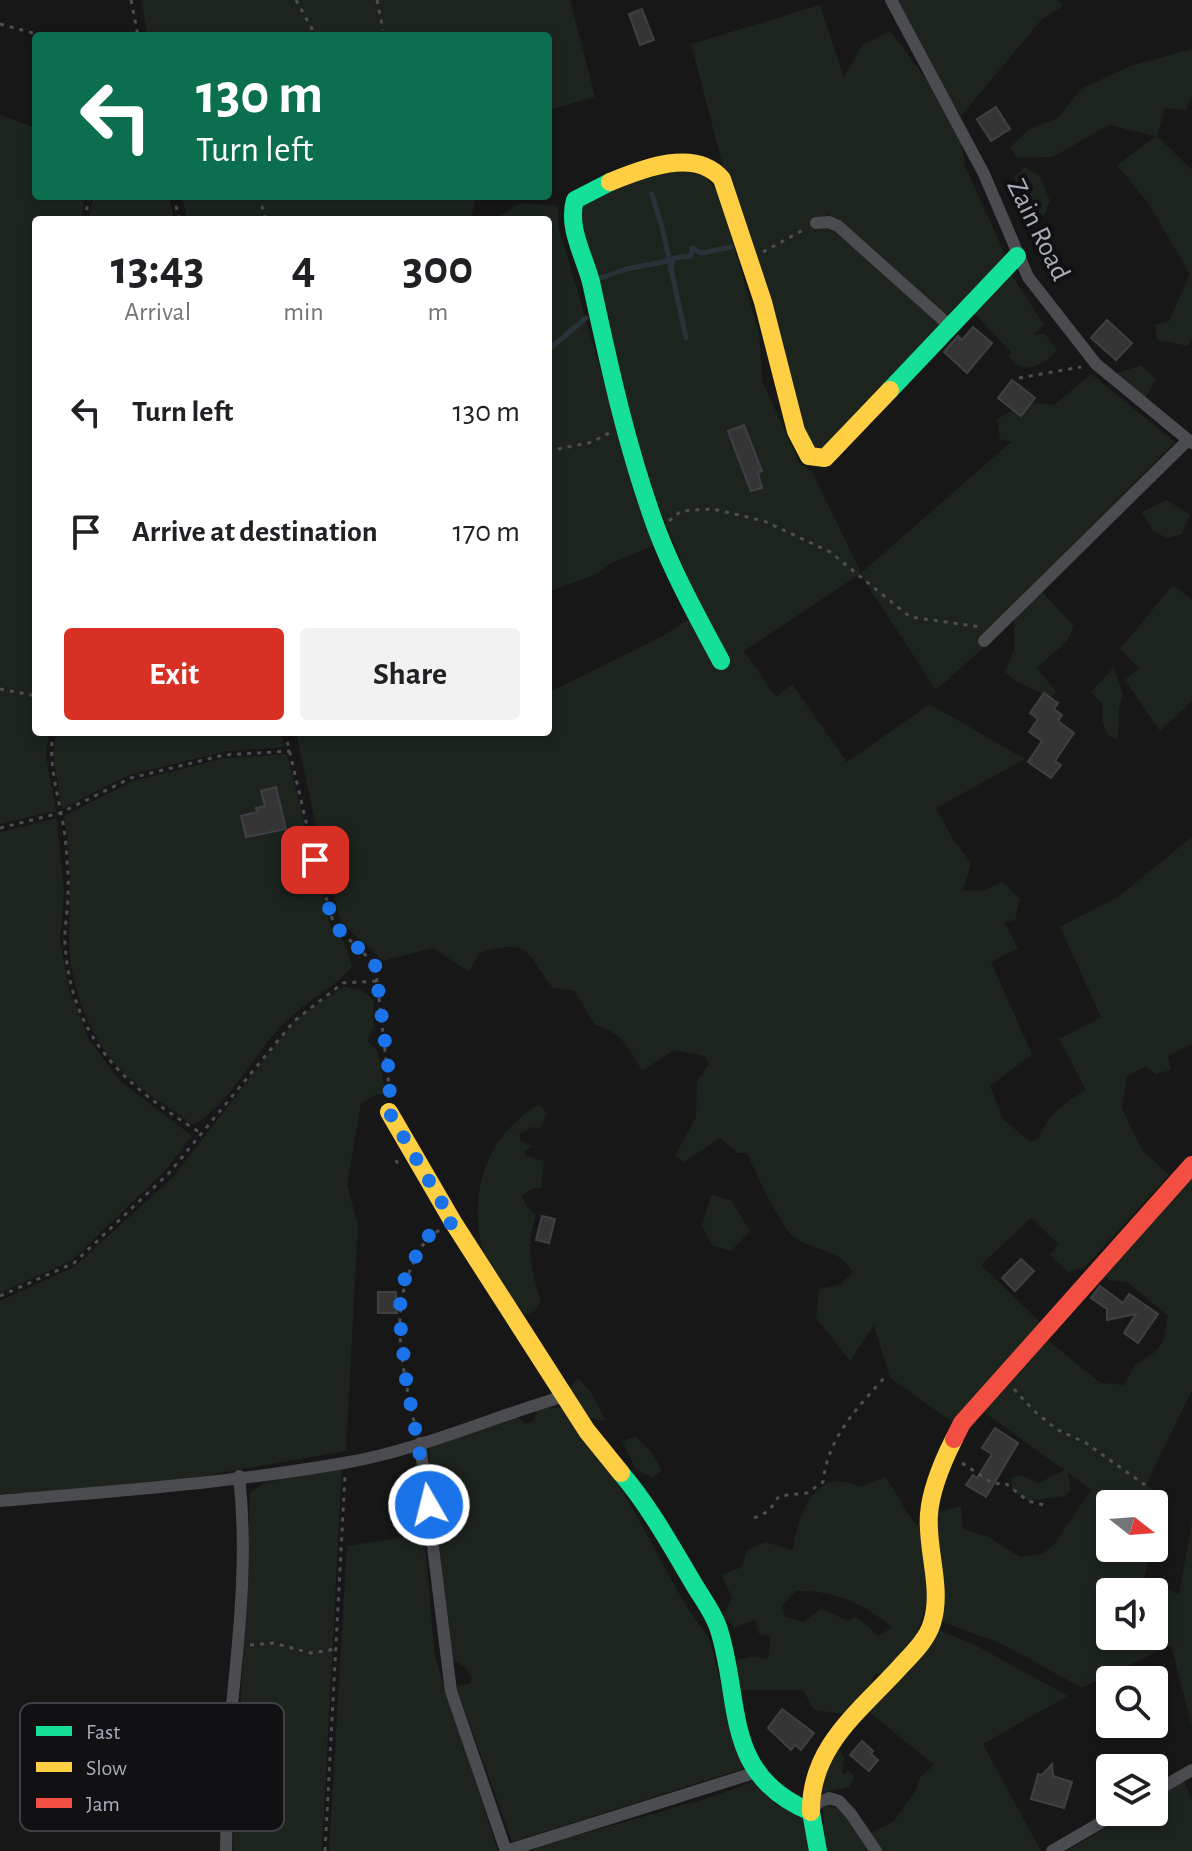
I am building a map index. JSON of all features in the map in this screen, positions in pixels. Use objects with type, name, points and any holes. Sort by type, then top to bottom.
[{"type":"street","name":"Zain Road","points":[[891,0],[984,174],[1017,256],[1047,303],[1096,364],[1190,442]]},
{"type":"street","points":[[721,661],[658,532],[622,425],[588,268],[574,228],[572,207],[575,200],[627,175],[691,163],[705,164],[722,179],[749,258],[796,431],[803,450],[818,461],[840,445],[1017,256]]},
{"type":"street","points":[[816,223],[829,222],[838,226],[951,327]]},
{"type":"street","points":[[984,641],[1190,442]]},
{"type":"street","points":[[389,1112],[453,1222],[587,1431],[644,1500],[711,1613],[719,1630],[735,1722],[757,1772],[769,1788],[787,1802],[811,1812]]},
{"type":"street","points":[[818,1851],[811,1812],[814,1771],[824,1751],[911,1656],[932,1623],[935,1596],[929,1515],[947,1453],[962,1423],[1192,1165]]},
{"type":"street","points":[[0,1501],[174,1487],[345,1463],[420,1443],[565,1396]]},
{"type":"street","points":[[420,1443],[451,1691],[506,1851],[757,1772]]},
{"type":"street","points":[[234,1703],[243,1565],[239,1476]]},
{"type":"street","points":[[1168,1784],[1192,1770]]},
{"type":"street","points":[[811,1812],[819,1802],[829,1798],[839,1801],[876,1851]]},
{"type":"street","points":[[1052,1851],[1096,1825]]},
{"type":"street","points":[[226,1831],[226,1851]]},
{"type":"path","points":[[131,0],[137,32]]},
{"type":"path","points":[[296,0],[314,32]]},
{"type":"path","points":[[377,0],[383,30]]},
{"type":"path","points":[[0,24],[32,33]]},
{"type":"path","points":[[749,258],[816,223]]},
{"type":"path","points":[[1019,378],[1096,364]]},
{"type":"path","points":[[552,450],[592,442],[622,425]]},
{"type":"path","points":[[658,532],[681,511],[713,509],[764,521],[830,552],[910,617],[994,631]]},
{"type":"path","points":[[0,689],[32,695]]},
{"type":"path","points":[[52,736],[50,753],[66,842],[68,893],[65,943],[73,989],[91,1037],[123,1078],[156,1105],[201,1133]]},
{"type":"path","points":[[286,736],[334,925],[375,964],[390,1081],[389,1112]]},
{"type":"path","points":[[0,828],[60,813],[131,778],[224,755],[290,751]]},
{"type":"path","points":[[0,1296],[74,1263],[169,1173],[296,1019],[343,983],[377,981]]},
{"type":"path","points":[[420,1443],[410,1402],[399,1311],[405,1278],[425,1238],[453,1222]]},
{"type":"path","points":[[754,1518],[769,1511],[779,1496],[807,1493],[823,1482],[826,1460],[847,1419],[886,1376]]},
{"type":"path","points":[[1004,1379],[1056,1429],[1086,1443],[1145,1485]]},
{"type":"path","points":[[947,1453],[994,1484],[1005,1483],[1028,1501],[1048,1506]]},
{"type":"path","points":[[325,1851],[345,1463]]},
{"type":"path","points":[[240,1646],[273,1643],[311,1653],[336,1649]]},
{"type":"shaded area","points":[[141,0],[570,0],[595,97],[552,109],[552,32],[147,32]]},
{"type":"shaded area","points":[[886,0],[1059,0],[1063,6],[1042,19],[961,116]]},
{"type":"shaded area","points":[[820,5],[844,77],[863,44],[890,31],[957,120],[965,166],[1007,259],[951,320],[825,211],[832,230],[942,320],[939,332],[820,458],[807,453],[724,170],[691,44]]},
{"type":"shaded area","points":[[1192,49],[1192,96],[1186,110],[1165,108],[1157,136],[1192,170],[1192,338],[1188,346],[1157,340],[1155,325],[1169,321],[1190,274],[1148,203],[1117,165],[1156,136],[1109,125],[1053,157],[1017,158],[1010,147],[1029,129],[1058,118],[1081,89],[1130,66]]},
{"type":"shaded area","points":[[0,115],[32,127],[32,200],[84,200],[82,216],[32,216],[32,736],[48,736],[46,755],[56,811],[0,824]]},
{"type":"shaded area","points":[[1025,167],[1040,176],[1050,201],[1044,216],[1026,206],[1017,191],[1014,177]]},
{"type":"shaded area","points":[[677,170],[704,175],[719,194],[759,334],[763,383],[800,464],[812,471],[861,573],[1011,442],[1000,439],[997,419],[1024,406],[1038,403],[1054,405],[1091,374],[1175,442],[977,640],[983,648],[936,690],[860,574],[744,651],[776,697],[792,684],[847,762],[930,704],[1025,759],[936,808],[971,863],[963,891],[984,890],[1002,882],[1020,899],[1015,920],[1004,922],[1018,948],[991,962],[1032,1054],[990,1086],[1003,1119],[1030,1142],[1039,1138],[1058,1110],[1086,1090],[1059,1039],[1101,1017],[1060,927],[1119,896],[1192,837],[1192,1044],[1168,1056],[1171,1070],[1156,1074],[1146,1066],[1127,1076],[1122,1107],[1142,1150],[1169,1175],[1084,1268],[1068,1272],[1050,1255],[1058,1244],[1031,1218],[981,1265],[1045,1327],[958,1426],[890,1378],[874,1325],[850,1361],[816,1318],[819,1289],[840,1285],[853,1272],[840,1258],[794,1237],[768,1198],[747,1153],[738,1153],[720,1138],[684,1162],[675,1156],[696,1117],[697,1081],[709,1064],[705,1056],[674,1050],[642,1071],[617,1036],[595,1025],[574,991],[553,988],[531,957],[518,948],[479,953],[469,972],[433,948],[383,961],[341,922],[321,850],[297,736],[552,736],[552,691],[661,637],[702,611],[644,470],[578,217],[583,202],[637,181]]},
{"type":"shaded area","points":[[92,200],[170,200],[173,216],[90,216]]},
{"type":"shaded area","points":[[183,200],[475,200],[472,216],[186,216]]},
{"type":"shaded area","points":[[521,203],[558,206],[558,226],[655,545],[611,563],[597,574],[552,591],[552,216],[500,216]]},
{"type":"shaded area","points":[[1011,274],[1044,325],[1034,335],[1045,334],[1057,350],[1033,367],[1026,368],[1014,363],[1009,356],[1011,352],[972,311]]},
{"type":"shaded area","points":[[1141,365],[1156,379],[1143,402],[1112,375]]},
{"type":"shaded area","points":[[1167,500],[1190,515],[1182,534],[1168,538],[1154,532],[1141,512]]},
{"type":"shaded area","points":[[1173,585],[1192,600],[1192,701],[1160,731],[1125,680],[1139,668],[1120,649]]},
{"type":"shaded area","points":[[1041,591],[1074,626],[1067,641],[1037,668],[1056,692],[1051,697],[1015,681],[1005,672],[1014,650],[1014,612]]},
{"type":"shaded area","points":[[1114,667],[1123,695],[1119,708],[1118,740],[1108,735],[1102,721],[1103,705],[1091,692]]},
{"type":"shaded area","points":[[55,736],[282,736],[285,747],[227,751],[126,776],[62,809],[53,755]]},
{"type":"shaded area","points":[[287,754],[330,926],[346,945],[352,967],[281,1027],[221,1102],[194,1125],[144,1090],[116,1065],[104,1050],[85,1014],[70,957],[69,862],[64,816],[133,781],[225,758]]},
{"type":"shaded area","points":[[57,818],[64,893],[60,941],[69,990],[89,1039],[120,1081],[192,1136],[166,1170],[71,1261],[0,1293],[0,832]]},
{"type":"shaded area","points":[[344,987],[361,990],[373,999],[374,1027],[367,1041],[377,1050],[386,1094],[375,1095],[361,1104],[347,1185],[358,1225],[346,1451],[164,1483],[0,1496],[0,1301],[74,1267],[172,1178],[296,1019]]},
{"type":"shaded area","points":[[539,1104],[547,1113],[540,1129],[533,1127],[519,1134],[521,1141],[532,1146],[524,1152],[526,1156],[544,1161],[541,1188],[533,1188],[522,1196],[527,1207],[536,1214],[531,1236],[531,1258],[541,1301],[535,1311],[525,1315],[485,1255],[478,1226],[478,1205],[480,1185],[495,1148],[521,1117]]},
{"type":"shaded area","points":[[1192,1170],[1192,1390],[1146,1485],[1154,1490],[1096,1490],[1096,1562],[1148,1562],[1144,1578],[1096,1578],[1096,1650],[1161,1650],[1128,1666],[1096,1666],[1096,1681],[1082,1688],[1002,1644],[937,1620],[928,1598],[917,1634],[889,1674],[875,1674],[871,1687],[849,1715],[814,1710],[803,1690],[739,1690],[730,1678],[732,1661],[754,1656],[768,1659],[771,1636],[759,1634],[755,1620],[735,1628],[723,1617],[732,1597],[721,1575],[742,1567],[747,1550],[765,1542],[793,1550],[804,1509],[820,1488],[830,1483],[843,1482],[859,1487],[885,1477],[917,1525],[925,1516],[961,1506],[963,1529],[987,1536],[1020,1557],[1043,1554],[1055,1543],[1091,1490],[1068,1473],[1071,1490],[1066,1496],[1028,1501],[1012,1490],[1011,1478],[1019,1475],[1039,1483],[1064,1470],[981,1410],[1046,1339],[1101,1383],[1124,1385],[1135,1365],[1155,1352],[1163,1342],[1168,1316],[1127,1282],[1108,1280],[1104,1270]],"holes":[[[796,1591],[810,1591],[847,1600],[870,1611],[892,1627],[879,1636],[856,1616],[848,1621],[821,1608],[804,1622],[785,1617],[782,1605]]]},
{"type":"shaded area","points":[[711,1195],[731,1200],[750,1231],[731,1251],[712,1245],[702,1226]]},
{"type":"shaded area","points":[[578,1378],[590,1391],[606,1421],[587,1418],[569,1388]]},
{"type":"shaded area","points":[[537,1407],[561,1408],[572,1420],[608,1440],[616,1457],[621,1488],[685,1604],[710,1640],[725,1702],[749,1767],[512,1842],[456,1686],[470,1684],[472,1678],[466,1668],[448,1656],[428,1442],[516,1416],[526,1424],[534,1420]]},
{"type":"shaded area","points":[[636,1437],[650,1450],[662,1470],[652,1478],[635,1468],[622,1441]]},
{"type":"shaded area","points":[[342,1465],[322,1851],[233,1851],[234,1831],[284,1831],[284,1703],[241,1703],[250,1493],[264,1483]]},
{"type":"shaded area","points":[[1192,1522],[1192,1727],[1171,1645],[1168,1646],[1168,1590],[1179,1594]]},
{"type":"shaded area","points":[[424,1534],[435,1657],[498,1851],[329,1851],[347,1546]]},
{"type":"shaded area","points":[[937,1629],[977,1646],[1068,1696],[983,1744],[1041,1851],[881,1851],[869,1834],[894,1821],[916,1790],[920,1777],[934,1765],[868,1711]]},
{"type":"shaded area","points":[[837,1743],[844,1758],[842,1775],[849,1771],[854,1776],[850,1787],[815,1794],[816,1779]]},
{"type":"shaded area","points":[[1184,1780],[1192,1802],[1192,1851],[1067,1851],[1108,1826],[1168,1826],[1168,1790]]},
{"type":"shaded area","points":[[753,1782],[775,1804],[807,1820],[810,1851],[532,1851],[536,1847],[705,1799]]},
{"type":"shaded area","points":[[828,1805],[843,1812],[869,1851],[825,1851],[823,1807]]},
{"type":"building","points":[[642,9],[654,40],[640,45],[629,14]]},
{"type":"building","points":[[996,107],[1010,129],[991,141],[977,119]]},
{"type":"building","points":[[1107,320],[1132,343],[1116,360],[1091,338]]},
{"type":"building","points":[[973,327],[992,343],[967,373],[944,352],[958,336],[962,340]]},
{"type":"building","points":[[1012,380],[1035,398],[1021,416],[998,398]]},
{"type":"building","points":[[744,425],[762,471],[758,473],[762,488],[751,491],[728,431]]},
{"type":"building","points":[[1044,693],[1058,703],[1054,709],[1062,715],[1058,721],[1074,733],[1055,761],[1061,765],[1051,778],[1028,762],[1042,741],[1029,732],[1038,719],[1030,713]]},
{"type":"building","points":[[276,787],[286,829],[246,837],[241,816],[257,812],[256,808],[265,806],[261,791]]},
{"type":"building","points":[[313,837],[316,853],[294,859],[290,843]]},
{"type":"building","points":[[542,1216],[555,1219],[549,1243],[536,1240]]},
{"type":"building","points":[[1021,1259],[1034,1271],[1015,1291],[1002,1278]]},
{"type":"building","points":[[1100,1286],[1123,1303],[1129,1294],[1158,1314],[1138,1343],[1124,1333],[1136,1314],[1107,1320],[1107,1309],[1091,1298]]},
{"type":"building","points":[[378,1292],[396,1292],[397,1313],[378,1313]]},
{"type":"building","points":[[995,1428],[1018,1443],[986,1497],[966,1485],[973,1475],[977,1478],[992,1454],[982,1448]]},
{"type":"building","points":[[410,1490],[417,1495],[418,1501],[407,1517],[396,1509]]},
{"type":"building","points":[[782,1709],[814,1733],[801,1750],[795,1745],[791,1750],[768,1728]]},
{"type":"building","points":[[862,1741],[878,1760],[869,1771],[850,1755]]},
{"type":"building","points":[[1052,1764],[1053,1776],[1072,1782],[1064,1808],[1031,1799],[1038,1774],[1042,1775]]},
{"type":"waterway","points":[[652,194],[686,338]]},
{"type":"waterway","points":[[670,270],[674,258],[691,256],[692,248],[701,253],[731,247]]},
{"type":"waterway","points":[[601,278],[626,269],[668,261]]},
{"type":"waterway","points":[[552,347],[586,318]]},
{"type":"traffic: fast","points":[[610,182],[575,200],[575,231],[591,282],[620,407],[646,499],[671,563],[721,661]]},
{"type":"traffic: fast","points":[[890,390],[1017,256]]},
{"type":"traffic: fast","points":[[621,1473],[659,1526],[717,1624],[740,1734],[749,1757],[762,1778],[782,1797],[811,1812],[818,1851]]},
{"type":"traffic: slow","points":[[610,182],[652,167],[683,162],[711,169],[722,179],[763,302],[796,431],[809,456],[825,458],[890,390]]},
{"type":"traffic: slow","points":[[389,1112],[453,1222],[587,1431],[621,1473]]},
{"type":"traffic: slow","points":[[811,1812],[813,1789],[828,1749],[919,1646],[930,1629],[936,1596],[929,1527],[930,1504],[938,1475],[954,1439]]},
{"type":"traffic: jam","points":[[954,1439],[962,1423],[1192,1165]]},
{"type":"route","points":[[315,860],[334,925],[375,964],[390,1081],[389,1112],[453,1222],[425,1238],[405,1278],[399,1311],[406,1379],[429,1505]]}]
